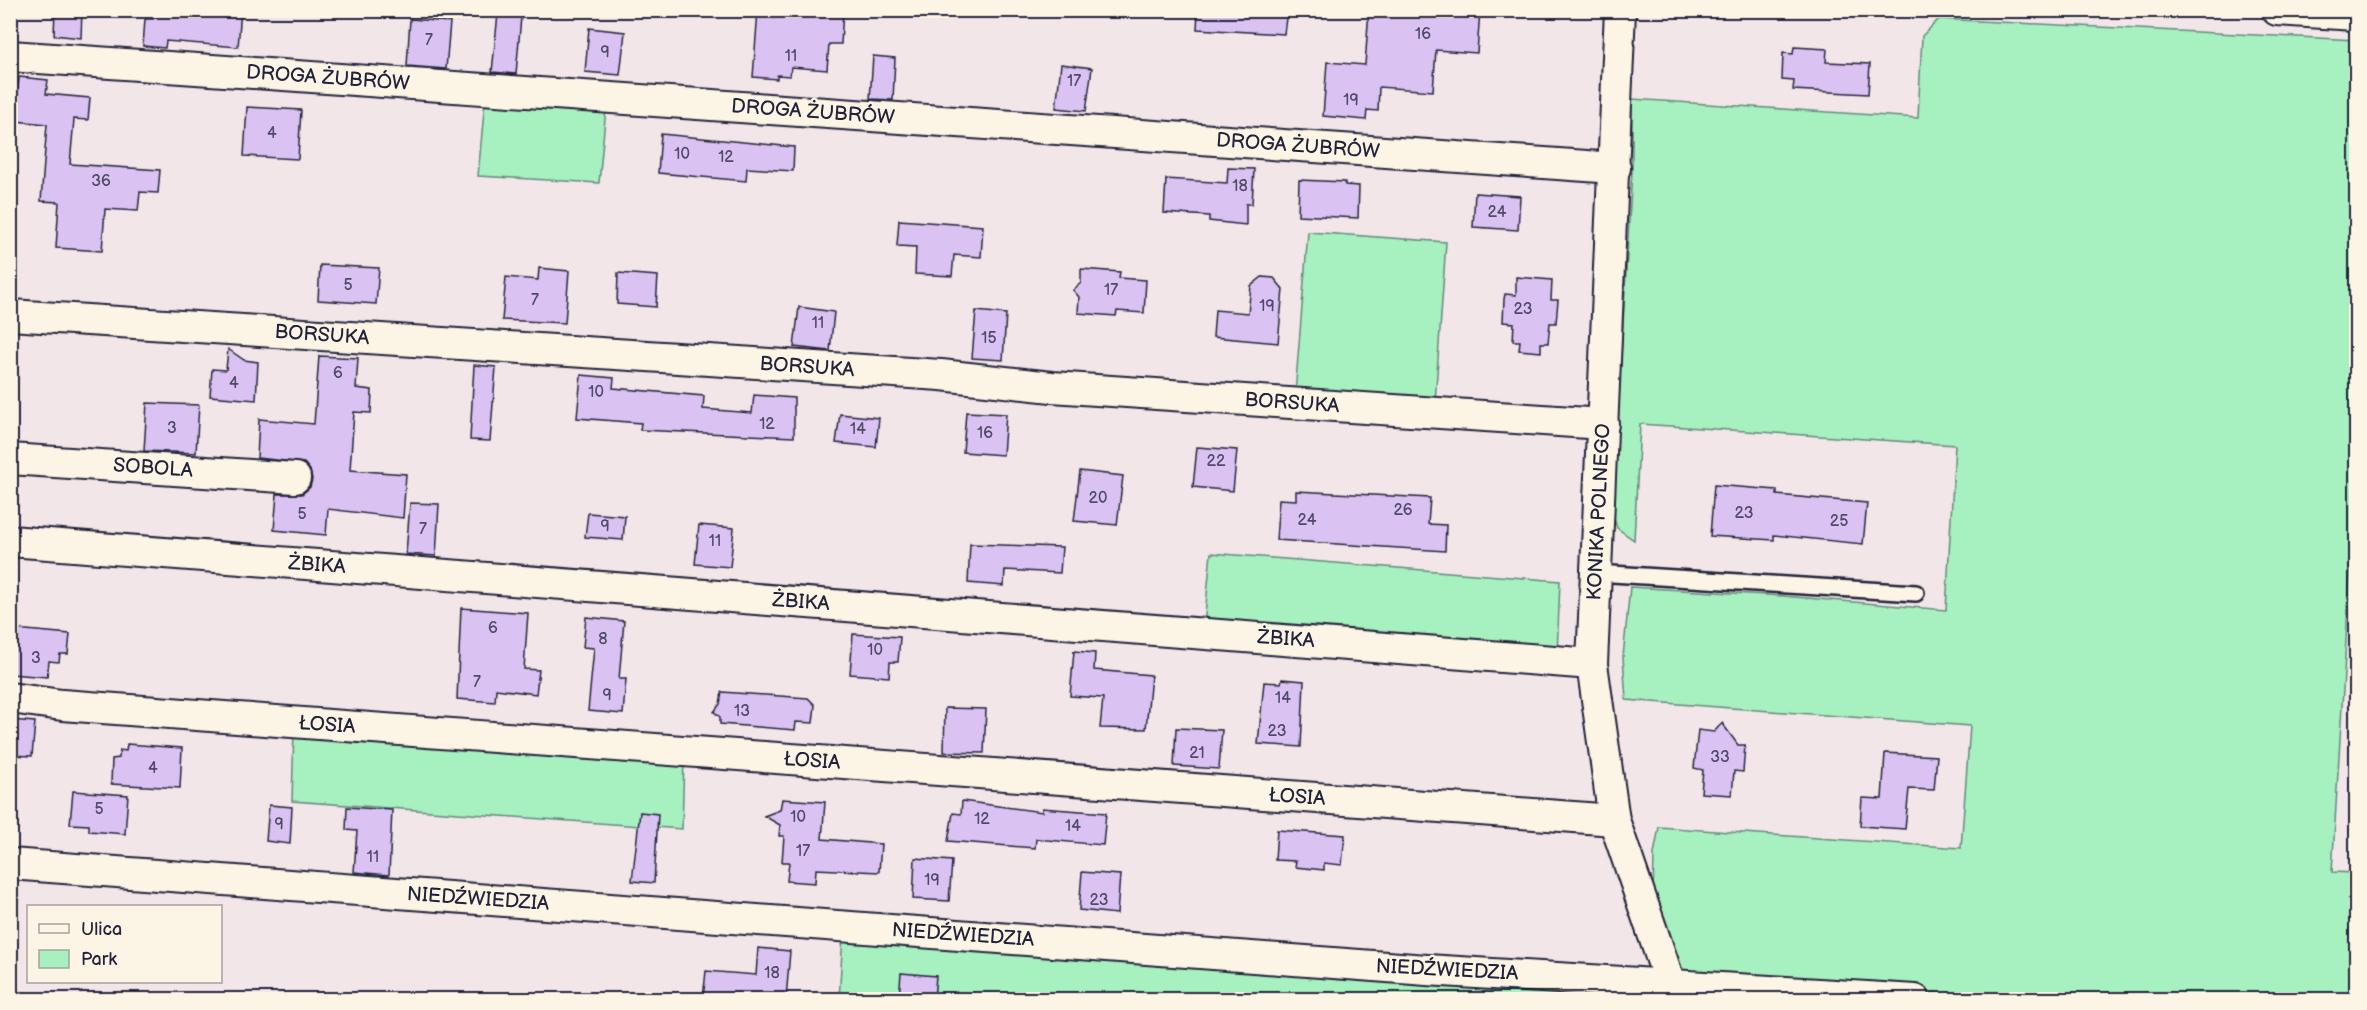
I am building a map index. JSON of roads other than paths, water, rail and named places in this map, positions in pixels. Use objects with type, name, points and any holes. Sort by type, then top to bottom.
[{"type":"street","name":"KONIKA POLNEGO","points":[[1620,10],[1592,664],[1614,820],[1675,991]]},
{"type":"street","points":[[2277,10],[2356,15]]},
{"type":"street","name":"DROGA ŻUBRÓW","points":[[10,56],[1615,168]]},
{"type":"street","name":"BORSUKA","points":[[10,315],[941,375],[1064,388],[1603,424]]},
{"type":"street","name":"SOBOLA","points":[[10,459],[295,478]]},
{"type":"street","name":"ŻBIKA","points":[[10,541],[1592,664]]},
{"type":"street","name":"ŁOSIA","points":[[10,698],[62,705],[1614,820]]},
{"type":"street","name":"NIEDŹWIEDZIA","points":[[10,864],[1427,970],[1675,991],[1916,999]]},
{"type":"lane","points":[[1596,573],[1916,593]]}]
